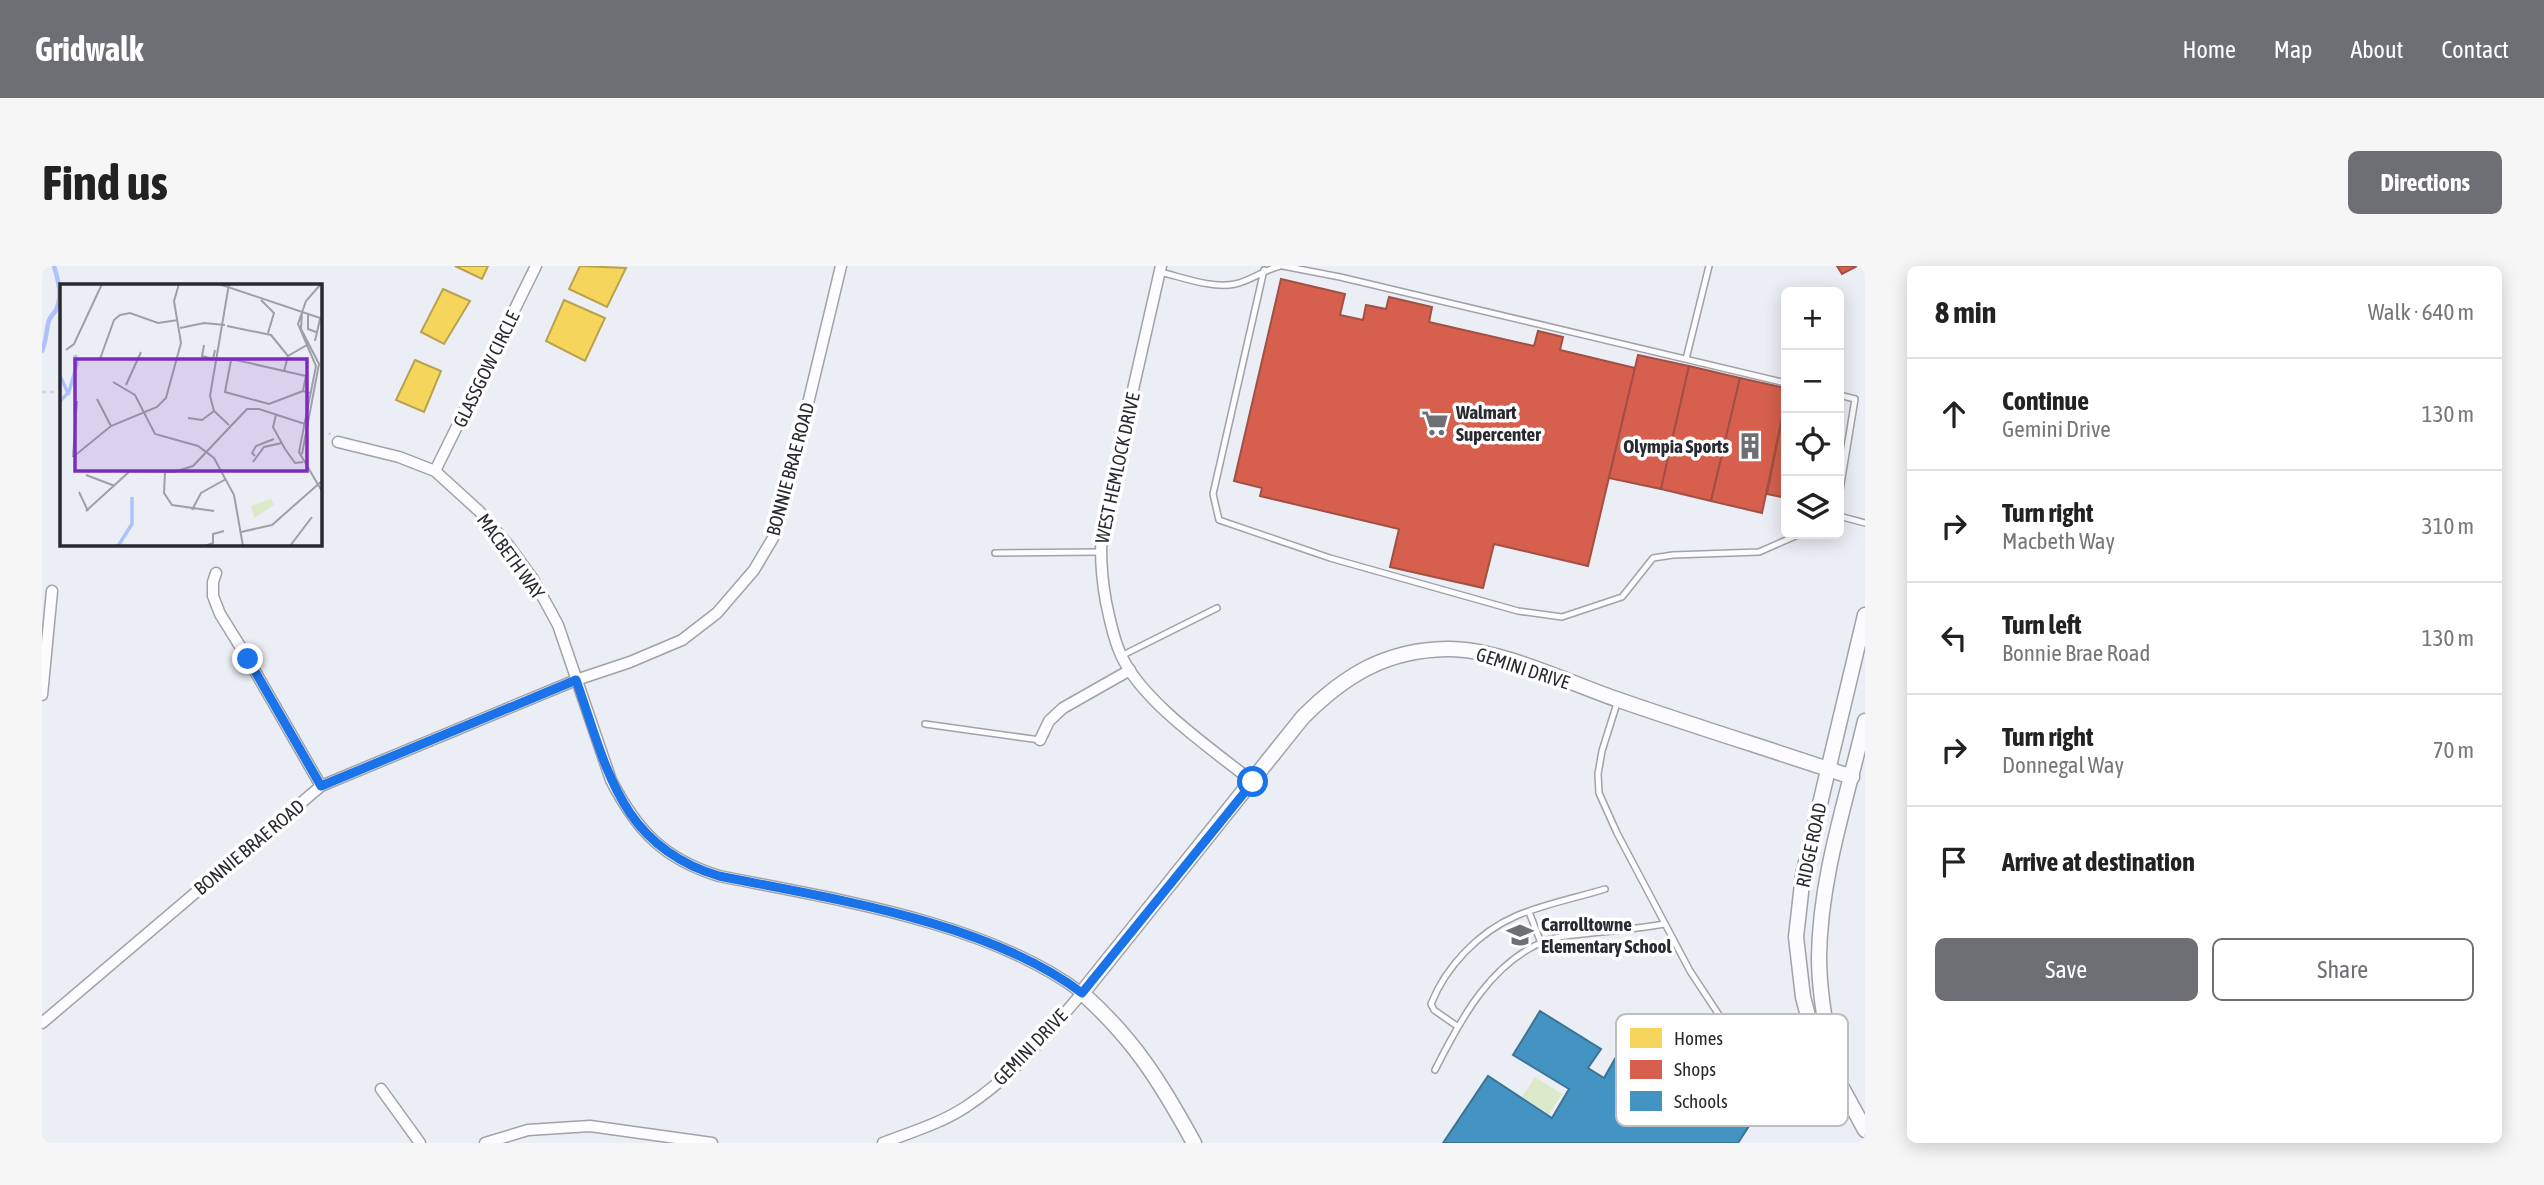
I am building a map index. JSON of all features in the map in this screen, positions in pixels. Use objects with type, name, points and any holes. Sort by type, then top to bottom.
[{"type":"street","name":"GLASSGOW CIRCLE","points":[[435,471],[536,266]]},
{"type":"street","name":"BONNIE BRAE ROAD","points":[[42,1023],[321,786],[576,680],[630,662],[682,640],[717,613],[754,570],[773,538],[841,266]]},
{"type":"street","name":"WEST HEMLOCK DRIVE","points":[[1160,269],[1113,471],[1100,552],[1108,611],[1121,656],[1155,700],[1253,782]]},
{"type":"street","name":"MACBETH WAY","points":[[338,442],[399,457],[435,471],[479,511],[533,579],[558,625],[611,780],[644,833],[665,851],[696,869],[719,876],[872,908],[1007,949],[1058,975],[1110,1018],[1131,1041],[1158,1078],[1194,1143]]},
{"type":"street","points":[[216,573],[213,596],[220,614],[321,786]]},
{"type":"street","points":[[42,695],[52,591]]},
{"type":"street","name":"RIDGE ROAD","points":[[1808,1014],[1803,997],[1797,937],[1803,875],[1865,615]]},
{"type":"street","name":"GEMINI DRIVE","points":[[883,1143],[928,1126],[966,1107],[1011,1072],[1082,993],[1303,717],[1326,694],[1363,668],[1399,656],[1448,649],[1485,652],[1618,700],[1852,777]]},
{"type":"street","points":[[1040,740],[1049,721],[1063,708],[1130,670]]},
{"type":"street","name":"RIDGE ROAD","points":[[1825,1014],[1821,991],[1821,925],[1834,848],[1865,721]]},
{"type":"street","points":[[381,1089],[420,1143]]},
{"type":"street","name":"RIDGE ROAD","points":[[1848,1099],[1865,1130]]},
{"type":"street","points":[[485,1143],[528,1130],[590,1126],[712,1143]]},
{"type":"lane","points":[[1160,269],[1223,286],[1282,266],[1327,274],[1781,382]]},
{"type":"lane","points":[[1686,359],[1709,266]]},
{"type":"lane","points":[[1264,270],[1213,494],[1219,520],[1330,558],[1518,611],[1562,617],[1622,597],[1653,558],[1759,552],[1789,539]]},
{"type":"lane","points":[[1842,476],[1855,399],[1844,396]]},
{"type":"lane","points":[[1844,517],[1865,523]]},
{"type":"lane","points":[[995,553],[1100,552]]},
{"type":"lane","points":[[1121,656],[1217,608]]},
{"type":"lane","points":[[1618,700],[1602,751],[1598,774],[1599,793],[1616,833],[1690,971],[1718,1014]]},
{"type":"lane","points":[[926,724],[1040,740]]},
{"type":"lane","points":[[1457,1026],[1434,1010],[1431,1004],[1438,986],[1467,950],[1489,932],[1516,916],[1605,889]]},
{"type":"lane","points":[[1529,912],[1541,943]]},
{"type":"lane","points":[[1435,1070],[1457,1026],[1482,990],[1511,962],[1550,939],[1665,924]]},
{"type":"path","points":[[42,392],[60,392]]},
{"type":"green space","points":[[1535,1077],[1562,1094],[1549,1114],[1522,1097]]},
{"type":"building: Homes","points":[[455,266],[488,266],[482,279]]},
{"type":"building: Homes","points":[[580,266],[626,268],[607,307],[569,289]]},
{"type":"building: Homes","points":[[443,289],[470,301],[444,344],[421,332]]},
{"type":"building: Homes","points":[[564,300],[605,318],[585,361],[546,341]]},
{"type":"building: Homes","points":[[415,360],[441,371],[424,412],[396,400]]},
{"type":"building: Shops","points":[[1837,266],[1857,266],[1842,274]]},
{"type":"building: Shops","name":"Walmart Supercenter","points":[[1281,279],[1345,294],[1340,315],[1363,320],[1366,305],[1386,309],[1389,297],[1432,307],[1429,322],[1534,346],[1538,331],[1563,337],[1560,350],[1635,368],[1588,566],[1494,544],[1483,588],[1390,567],[1399,529],[1260,496],[1262,488],[1234,481]]},
{"type":"building: Shops","points":[[1638,355],[1689,366],[1661,489],[1609,478]]},
{"type":"building: Shops","points":[[1689,366],[1740,378],[1711,501],[1661,489]]},
{"type":"building: Shops","name":"Olympia Sports","points":[[1740,378],[1781,387],[1781,423],[1762,513],[1711,501]]},
{"type":"building: Shops","points":[[1781,424],[1781,497],[1767,494]]},
{"type":"building: Schools","name":"Carrolltowne Elementary School","points":[[1540,1011],[1601,1049],[1588,1068],[1604,1078],[1616,1057],[1616,1126],[1749,1126],[1738,1143],[1443,1143],[1488,1076],[1552,1118],[1569,1089],[1513,1055]]},
{"type":"waterway","points":[[42,351],[50,318],[59,299],[54,266]]},
{"type":"place","name":"Walmart Supercenter","points":[[1435,423]]},
{"type":"place","name":"Olympia Sports","points":[[1750,446]]},
{"type":"place","name":"Carrolltowne Elementary School","points":[[1520,935]]},
{"type":"route","points":[[248,659],[321,786],[576,680],[611,780],[623,803],[644,833],[682,862],[719,876],[872,908],[943,928],[1007,949],[1058,975],[1082,993],[1253,782]]}]
